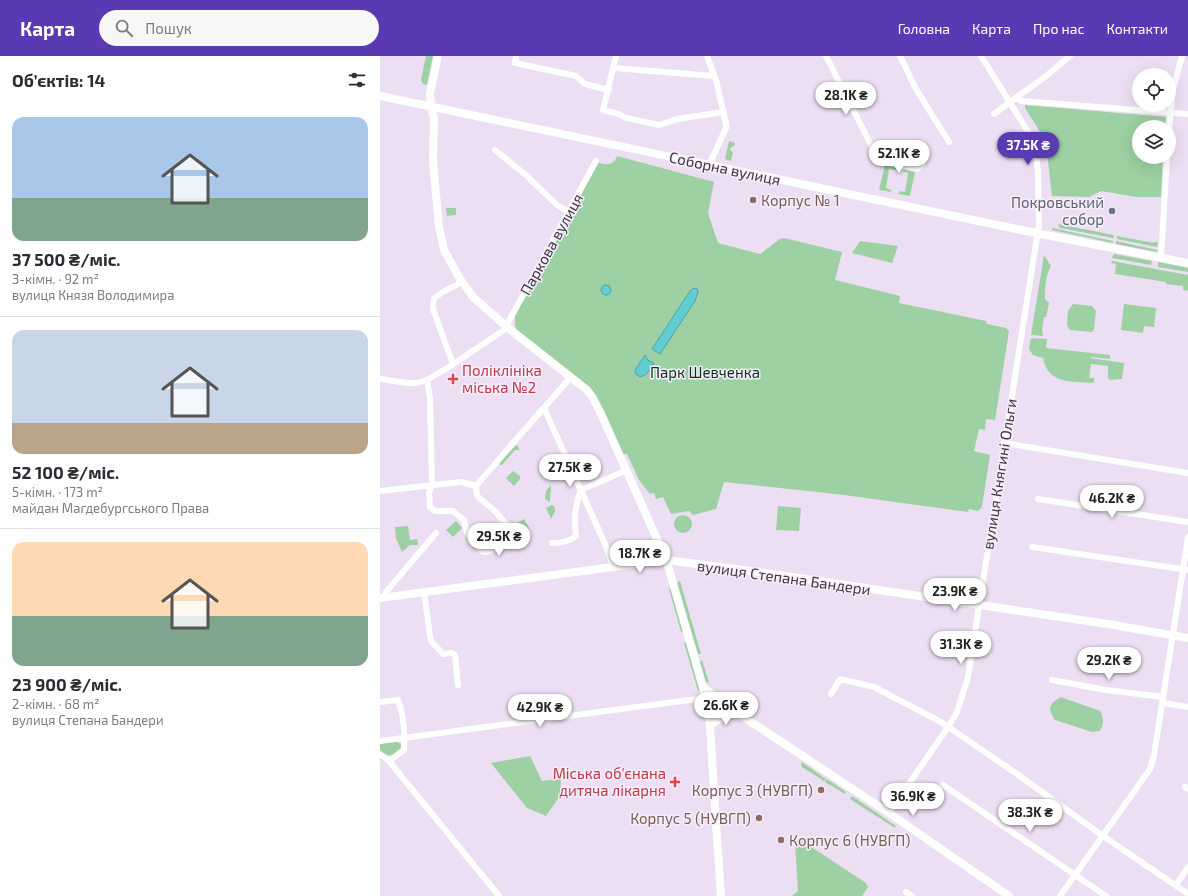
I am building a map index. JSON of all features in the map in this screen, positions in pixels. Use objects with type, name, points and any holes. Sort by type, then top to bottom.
[{"type":"main road","points":[[438,56],[430,92],[431,107],[434,118],[433,161],[439,232],[444,250],[462,282],[473,297],[507,327],[587,390],[593,398],[627,470],[666,560],[707,702],[710,726],[721,896]]},
{"type":"main road","name":"Соборна вулиця","points":[[380,96],[1188,263]]},
{"type":"main road","name":"вулиця Степана Бандери","points":[[382,597],[666,560],[758,572],[979,605],[1188,638]]},
{"type":"main road","points":[[704,688],[736,712],[889,812],[1009,896]]},
{"type":"main road","points":[[707,702],[710,700],[719,700]]},
{"type":"main road","points":[[707,702],[714,706],[736,712]]},
{"type":"main road","points":[[710,726],[725,714],[736,712]]},
{"type":"street","points":[[516,56],[515,63],[576,76],[585,84],[609,90]]},
{"type":"street","points":[[616,56],[603,110],[620,114],[626,118],[659,125],[677,119],[724,112]]},
{"type":"street","points":[[707,56],[716,80],[724,112],[726,128],[709,165]]},
{"type":"street","points":[[826,56],[875,153],[884,162],[920,167]]},
{"type":"street","points":[[900,56],[916,89],[949,142]]},
{"type":"street","name":"вулиця Княгині Ольги","points":[[889,812],[957,712],[968,677],[1039,224],[1036,153],[1027,130],[980,56]]},
{"type":"street","points":[[994,114],[1020,94],[1046,77],[1070,56]]},
{"type":"street","points":[[1170,120],[1173,88],[1182,56]]},
{"type":"street","points":[[614,68],[714,76]]},
{"type":"street","points":[[1016,98],[1022,101],[1188,114]]},
{"type":"street","points":[[495,150],[527,176],[557,205],[569,212]]},
{"type":"street","name":"Паркова вулиця","points":[[507,327],[508,322],[596,161]]},
{"type":"street","points":[[1161,258],[1167,164]]},
{"type":"street","points":[[453,364],[432,309],[433,302],[438,295],[462,282]]},
{"type":"street","points":[[380,379],[407,383],[417,383],[427,380],[501,333],[507,327]]},
{"type":"street","points":[[476,486],[571,377]]},
{"type":"street","points":[[427,380],[430,398],[432,486],[429,493],[430,507],[435,510],[453,511],[464,520],[467,533],[483,552],[487,552],[497,548],[515,534],[496,512],[478,496],[476,486]]},
{"type":"street","points":[[544,408],[605,544],[611,561]]},
{"type":"street","points":[[1004,443],[1188,473]]},
{"type":"street","points":[[552,543],[572,539],[576,536],[575,525],[578,495],[580,490],[627,470]]},
{"type":"street","points":[[380,491],[461,482],[476,486]]},
{"type":"street","points":[[1038,499],[1188,522]]},
{"type":"street","points":[[382,597],[436,533]]},
{"type":"street","points":[[1060,896],[1150,769],[1154,755],[1173,635],[1186,570],[1188,537]]},
{"type":"street","points":[[1032,547],[1186,570]]},
{"type":"street","points":[[424,592],[432,642],[443,654],[452,653],[455,655],[458,685]]},
{"type":"street","points":[[831,694],[840,679],[861,683],[874,687],[948,727],[1188,894]]},
{"type":"street","points":[[1052,680],[1163,700],[1188,707]]},
{"type":"street","points":[[380,741],[698,699],[707,702]]},
{"type":"street","points":[[380,702],[398,700],[405,738],[404,750],[389,761]]},
{"type":"street","points":[[380,754],[389,761],[499,896]]},
{"type":"street","points":[[943,785],[1076,874],[1106,896]]},
{"type":"street","points":[[1176,885],[1188,867]]},
{"type":"street","points":[[906,892],[912,896]]},
{"type":"green space","points":[[426,56],[433,56],[427,85],[423,84],[421,80]]},
{"type":"green space","points":[[1025,105],[1166,117],[1166,120],[1132,120],[1132,164],[1163,164],[1161,197],[1136,197],[1101,191],[1089,197],[1052,196],[1047,153],[1042,135],[1025,108]]},
{"type":"green space","points":[[729,141],[735,143],[734,146],[730,148],[733,152],[731,161],[725,159]]},
{"type":"green space","name":"Парк Шевченка","points":[[617,156],[714,182],[708,213],[718,243],[760,254],[780,239],[784,238],[842,252],[835,280],[900,296],[899,303],[986,321],[987,324],[1006,328],[1009,331],[995,420],[986,419],[985,430],[979,429],[974,451],[990,455],[982,507],[978,511],[969,509],[968,512],[844,495],[724,482],[716,509],[693,515],[689,511],[671,514],[663,497],[656,499],[654,493],[650,494],[639,480],[627,454],[619,454],[596,400],[518,335],[515,325],[515,313],[557,236],[560,237],[562,234],[561,233],[598,162],[609,164],[616,159]]},
{"type":"green space","points":[[885,165],[897,166],[896,170],[889,169],[886,188],[891,190],[891,192],[879,190]]},
{"type":"green space","points":[[904,168],[915,172],[910,196],[898,194],[900,191],[905,192],[908,173],[903,172]]},
{"type":"green space","points":[[446,208],[456,208],[456,215],[447,216]]},
{"type":"green space","points":[[1058,224],[1114,235],[1113,238],[1060,228]]},
{"type":"green space","points":[[1052,228],[1113,241],[1113,243],[1052,230]]},
{"type":"green space","points":[[1117,236],[1154,243],[1158,242],[1157,247],[1117,239]]},
{"type":"green space","points":[[860,241],[898,246],[892,263],[852,253]]},
{"type":"green space","points":[[1116,241],[1157,250],[1157,252],[1116,244]]},
{"type":"green space","points":[[1114,254],[1152,261],[1151,265],[1112,258]]},
{"type":"green space","points":[[1044,255],[1051,266],[1046,278],[1045,286],[1045,299],[1049,303],[1046,317],[1044,317],[1042,330],[1043,336],[1031,335]]},
{"type":"green space","points":[[1112,261],[1188,275],[1188,291],[1183,290],[1183,286],[1166,284],[1166,282],[1115,274],[1116,264],[1111,263]]},
{"type":"green space","points":[[1158,262],[1188,268],[1188,272],[1158,267]]},
{"type":"green space","points":[[1073,304],[1092,306],[1096,311],[1094,329],[1092,332],[1070,330],[1067,325],[1068,311]]},
{"type":"green space","points":[[1124,304],[1156,308],[1154,327],[1144,326],[1143,333],[1121,330]]},
{"type":"green space","points":[[1031,338],[1047,339],[1046,348],[1110,355],[1110,359],[1090,358],[1124,363],[1122,379],[1110,380],[1108,378],[1108,366],[1091,364],[1089,378],[1094,378],[1094,383],[1062,380],[1050,373],[1043,358],[1033,355],[1029,349]]},
{"type":"green space","points":[[516,445],[518,446],[519,450],[515,450],[502,465],[500,465],[499,463]]},
{"type":"green space","points":[[513,471],[520,476],[520,479],[514,486],[506,478]]},
{"type":"green space","points":[[551,485],[549,502],[545,499],[546,491]]},
{"type":"green space","points":[[551,505],[554,506],[555,511],[551,519],[546,508]]},
{"type":"green space","points":[[778,506],[801,508],[799,531],[776,530]]},
{"type":"green space","points":[[679,515],[687,515],[692,520],[690,531],[687,533],[679,533],[674,528],[674,520]]},
{"type":"green space","points":[[524,519],[529,528],[527,531],[515,532],[518,529],[517,523]]},
{"type":"green space","points":[[456,521],[462,528],[453,537],[446,530]]},
{"type":"green space","points":[[408,526],[410,540],[417,539],[418,545],[410,545],[402,552],[396,539],[395,527]]},
{"type":"green space","points":[[680,581],[701,654],[698,654],[677,583]]},
{"type":"green space","points":[[671,588],[683,631],[681,632],[669,589]]},
{"type":"green space","points":[[687,642],[700,691],[698,691],[684,643]]},
{"type":"green space","points":[[702,660],[709,682],[706,683],[700,661]]},
{"type":"green space","points":[[1061,697],[1100,711],[1103,721],[1100,731],[1092,732],[1055,720],[1052,716],[1050,707]]},
{"type":"green space","points":[[395,741],[401,744],[402,749],[392,755],[387,755],[380,752],[380,744]]},
{"type":"green space","points":[[530,756],[542,781],[561,779],[560,796],[546,816],[527,808],[491,763]]},
{"type":"green space","points":[[802,762],[826,779],[824,781],[802,767]]},
{"type":"green space","points":[[827,779],[846,792],[845,794],[825,782]]},
{"type":"green space","points":[[852,796],[896,826],[895,828],[850,799]]},
{"type":"green space","points":[[799,839],[866,883],[868,887],[862,896],[792,896],[798,891],[795,841]]},
{"type":"water","points":[[604,285],[608,285],[611,290],[608,295],[604,295],[601,292],[601,288]]},
{"type":"water","points":[[694,288],[697,289],[698,292],[695,301],[660,354],[652,349],[690,291]]},
{"type":"water","points":[[645,355],[648,360],[654,363],[646,374],[640,377],[636,374],[635,370]]},
{"type":"place","name":"Корпус № 1","points":[[753,200]]},
{"type":"place","name":"Покровський собор","points":[[1112,211]]},
{"type":"place","name":"Поліклініка міська №2","points":[[453,379]]},
{"type":"place","name":"Міська об'єнана дитяча лікарня","points":[[675,782]]},
{"type":"place","name":"Корпус 3 (НУВГП)","points":[[821,790]]},
{"type":"place","name":"Корпус 5 (НУВГП)","points":[[759,818]]},
{"type":"place","name":"Корпус 6 (НУВГП)","points":[[781,840]]}]
